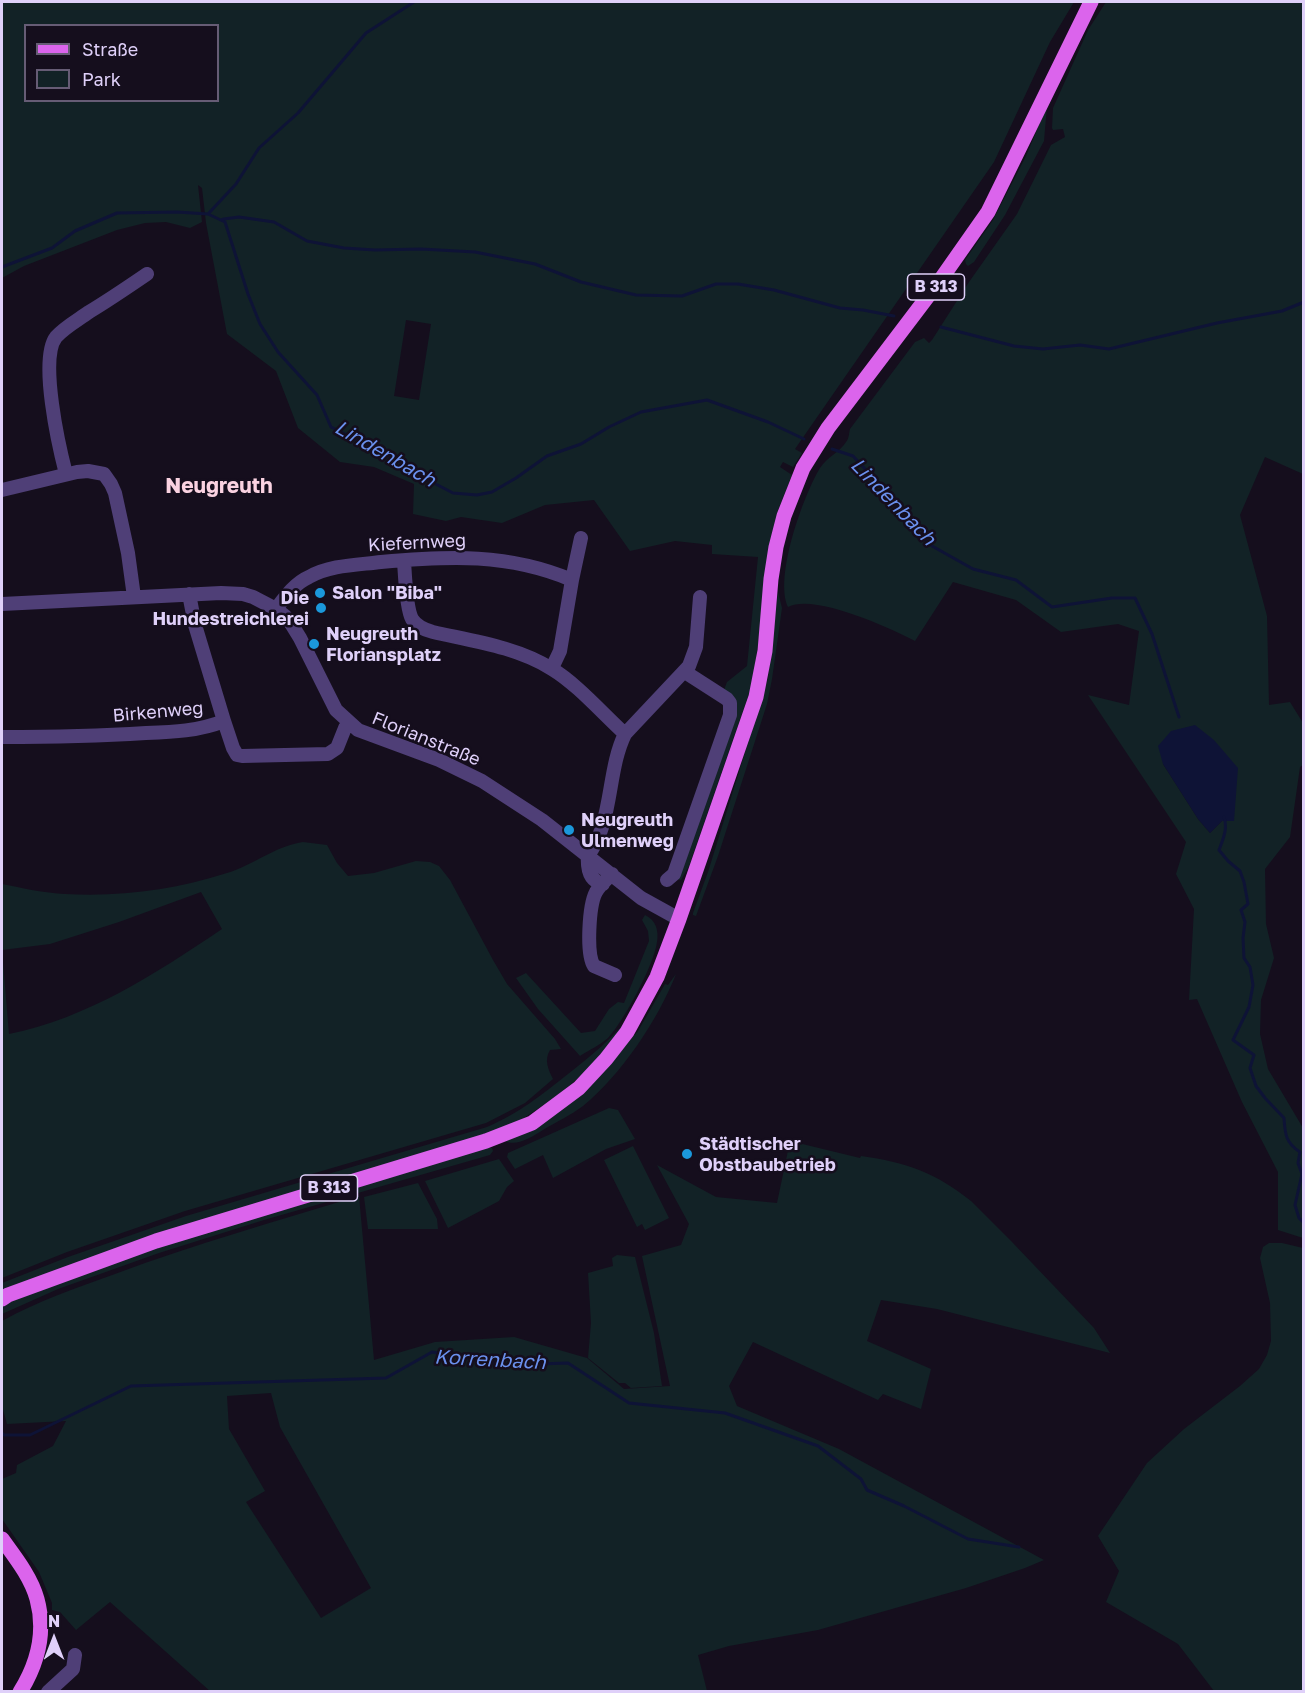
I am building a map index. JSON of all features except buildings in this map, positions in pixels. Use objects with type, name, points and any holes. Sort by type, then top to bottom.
[{"type":"main road","name":"B 313","points":[[2,1299],[156,1241],[486,1141],[532,1123],[579,1088],[606,1059],[627,1032],[657,977],[756,697],[765,651],[776,547],[784,516],[803,468],[828,428],[941,279],[988,212],[1091,2]]},
{"type":"main road","points":[[2,1539],[30,1582],[37,1598],[40,1617],[40,1646],[34,1666],[20,1692]]},
{"type":"street","points":[[66,474],[55,428],[51,398],[50,351],[52,343],[73,323],[147,274]]},
{"type":"street","points":[[2,489],[66,474],[88,471],[104,474],[111,484],[128,553],[134,597]]},
{"type":"street","points":[[552,668],[560,651],[581,538]]},
{"type":"street","name":"Kiefernweg","points":[[276,609],[306,578],[318,572],[348,566],[464,558],[497,559],[537,567],[572,580]]},
{"type":"street","points":[[404,561],[410,613],[417,625],[433,632],[505,648],[552,668],[625,734]]},
{"type":"street","name":"Florianstraße","points":[[2,604],[221,593],[243,594],[260,600],[276,609],[292,625],[336,710],[358,730],[421,753],[471,775],[511,798],[588,855]]},
{"type":"street","points":[[189,594],[193,618],[224,721]]},
{"type":"street","points":[[679,919],[607,879],[594,881],[588,855],[600,833],[617,754],[625,734],[689,666],[695,652],[700,597]]},
{"type":"street","points":[[667,880],[674,874],[730,710],[730,703],[727,699],[685,672]]},
{"type":"street","name":"Birkenweg","points":[[2,737],[114,735],[176,731],[205,728],[224,721],[234,751],[242,756],[328,754],[337,748],[345,728],[350,723]]},
{"type":"street","points":[[607,879],[596,892],[593,902],[590,923],[590,957],[594,966],[615,975]]},
{"type":"street","points":[[48,1692],[73,1668],[75,1655]]},
{"type":"green space","points":[[2,2],[1074,2],[1050,42],[994,162],[795,449],[802,453],[793,467],[783,462],[780,467],[792,475],[778,510],[752,685],[689,866],[681,880],[676,879],[737,708],[736,701],[724,690],[727,682],[747,666],[758,557],[712,554],[712,545],[675,541],[630,551],[594,500],[545,505],[502,523],[461,517],[446,521],[413,514],[414,484],[374,467],[340,462],[298,428],[276,371],[227,334],[206,223],[202,188],[198,185],[202,222],[190,228],[166,222],[145,223],[117,230],[24,266],[2,278]],"holes":[[[406,320],[431,324],[419,400],[394,396]]]},
{"type":"green space","points":[[1106,2],[1303,2],[1303,474],[1265,457],[1240,515],[1267,616],[1269,705],[1290,702],[1303,723],[1303,765],[1300,767],[1290,837],[1265,869],[1266,924],[1274,958],[1261,1000],[1260,1034],[1268,1069],[1303,1128],[1303,1238],[1278,1230],[1278,1172],[1242,1102],[1197,999],[1189,1000],[1194,909],[1176,874],[1186,842],[1088,695],[1129,705],[1139,631],[1118,624],[1061,632],[1016,600],[953,582],[915,641],[871,621],[833,608],[800,604],[788,607],[785,594],[787,557],[792,537],[806,497],[820,468],[843,446],[848,439],[850,429],[915,342],[924,338],[929,343],[932,340],[1017,214],[1051,145],[1065,137],[1063,129],[1053,130],[1052,128],[1053,108],[1088,30]],"holes":[[[1163,764],[1234,821],[1222,821],[1210,833],[1198,819]]]},
{"type":"green space","points":[[1047,106],[1044,141],[1005,215],[974,262],[968,266],[965,260],[993,220],[1026,156]]},
{"type":"green space","points":[[778,592],[782,608],[767,704],[718,856],[696,916],[693,913],[708,872],[768,678]]},
{"type":"green space","points":[[303,842],[327,845],[337,863],[348,876],[374,873],[416,861],[430,862],[439,866],[450,880],[507,984],[561,1049],[550,1050],[547,1057],[547,1064],[553,1079],[525,1103],[486,1123],[185,1211],[67,1252],[2,1278],[2,950],[2,884],[65,894],[147,891],[187,884],[227,873],[293,844]],"holes":[[[201,892],[222,929],[146,978],[93,1006],[38,1027],[9,1034],[2,950],[50,944]]]},
{"type":"green space","points":[[645,915],[654,923],[658,938],[644,978],[615,1030],[608,1038],[580,1056],[538,1009],[516,978],[526,973],[581,1033],[595,1031],[609,1009],[618,1002],[624,1003],[649,941],[648,931],[642,920]]},
{"type":"green space","points":[[676,974],[649,1028],[624,1063],[597,1093],[583,1106],[530,1138],[515,1143],[505,1141],[592,1083],[638,1031],[665,984],[668,985]]},
{"type":"green space","points":[[632,1014],[601,1055],[580,1076],[546,1103],[510,1127],[2,1293],[2,1283],[68,1257],[186,1216],[487,1127],[520,1109],[548,1089],[602,1046]]},
{"type":"green space","points":[[609,1108],[618,1110],[635,1139],[606,1149],[553,1178],[543,1155],[515,1169],[507,1157],[508,1153]]},
{"type":"green space","points":[[790,1141],[860,1158],[861,1156],[906,1165],[920,1170],[945,1183],[971,1201],[1094,1328],[1110,1353],[937,1309],[881,1300],[867,1341],[931,1369],[921,1409],[883,1394],[878,1400],[753,1342],[729,1386],[737,1406],[839,1449],[1044,1560],[966,1588],[818,1630],[729,1646],[698,1655],[707,1691],[211,1692],[110,1602],[76,1630],[60,1612],[52,1610],[52,1603],[39,1572],[2,1519],[2,1479],[16,1473],[17,1465],[53,1446],[66,1421],[7,1424],[2,1406],[2,1321],[57,1295],[236,1233],[359,1196],[374,1360],[435,1342],[514,1337],[587,1358],[624,1389],[670,1386],[642,1256],[681,1245],[689,1224],[657,1165],[716,1197],[777,1203]],"holes":[[[271,1393],[280,1427],[371,1588],[321,1618],[246,1502],[265,1491],[229,1429],[227,1396]]]},
{"type":"green space","points":[[633,1146],[669,1218],[645,1230],[642,1224],[637,1227],[604,1160]]},
{"type":"green space","points":[[487,1147],[492,1148],[490,1155],[264,1220],[159,1253],[58,1289],[2,1314],[2,1306],[15,1299],[156,1246]]},
{"type":"green space","points":[[499,1159],[514,1181],[507,1187],[499,1201],[448,1228],[425,1181]]},
{"type":"green space","points":[[418,1183],[437,1219],[438,1229],[368,1229],[364,1197]]},
{"type":"green space","points":[[1269,1243],[1282,1243],[1303,1248],[1303,1691],[1214,1691],[1178,1644],[1106,1602],[1119,1571],[1098,1536],[1147,1463],[1184,1429],[1259,1369],[1267,1355],[1271,1341],[1270,1303],[1260,1258],[1263,1247]]},
{"type":"green space","points":[[617,1255],[635,1257],[654,1333],[662,1386],[631,1388],[625,1383],[619,1383],[588,1358],[591,1323],[588,1273],[613,1266],[612,1258]]},
{"type":"shaded area","points":[[1195,725],[1214,740],[1238,768],[1234,821],[1222,821],[1210,833],[1198,819],[1163,764],[1158,746],[1171,731]]},
{"type":"waterway","points":[[208,214],[236,184],[259,148],[298,113],[366,33],[414,2]]},
{"type":"waterway","name":"Lindenbach","points":[[2,267],[52,248],[75,231],[117,213],[208,214],[225,222],[260,324],[278,352],[317,395],[331,427],[392,457],[453,493],[477,495],[492,492],[547,456],[581,444],[609,427],[641,412],[707,400],[768,422],[804,439]]},
{"type":"waterway","points":[[221,220],[239,217],[274,222],[307,241],[344,248],[475,252],[535,264],[581,282],[636,295],[682,296],[716,284],[738,284],[774,290],[840,308],[894,316]]},
{"type":"waterway","points":[[941,327],[1014,346],[1043,349],[1080,345],[1109,349],[1217,323],[1282,311],[1304,302]]},
{"type":"waterway","name":"Lindenbach","points":[[832,449],[853,456],[932,546],[973,569],[1016,580],[1052,607],[1112,598],[1135,598],[1152,634],[1179,717]]},
{"type":"waterway","name":"Lindenbach","points":[[1224,817],[1225,830],[1219,850],[1240,871],[1244,882],[1248,904],[1241,910],[1245,922],[1244,958],[1250,967],[1253,985],[1249,1007],[1233,1040],[1254,1055],[1250,1068],[1256,1086],[1284,1118],[1287,1138],[1300,1152],[1298,1163],[1302,1174],[1295,1205],[1299,1218],[1304,1223]]},
{"type":"waterway","name":"Korrenbach","points":[[2,1433],[4,1435],[30,1435],[131,1386],[386,1378],[432,1352],[507,1365],[568,1363],[629,1403],[725,1413],[818,1446],[861,1479],[867,1490],[968,1539],[1019,1547]]},
{"type":"place","name":"Salon \"Biba\"","points":[[320,593]]},
{"type":"place","name":"Die Hundestreichlerei","points":[[321,608]]},
{"type":"place","name":"Neugreuth Floriansplatz","points":[[314,644]]},
{"type":"place","name":"Neugreuth Ulmenweg","points":[[569,830]]},
{"type":"place","name":"Städtischer Obstbaubetrieb","points":[[687,1154]]},
{"type":"district","name":"Neugreuth","points":[[219,486]]}]
